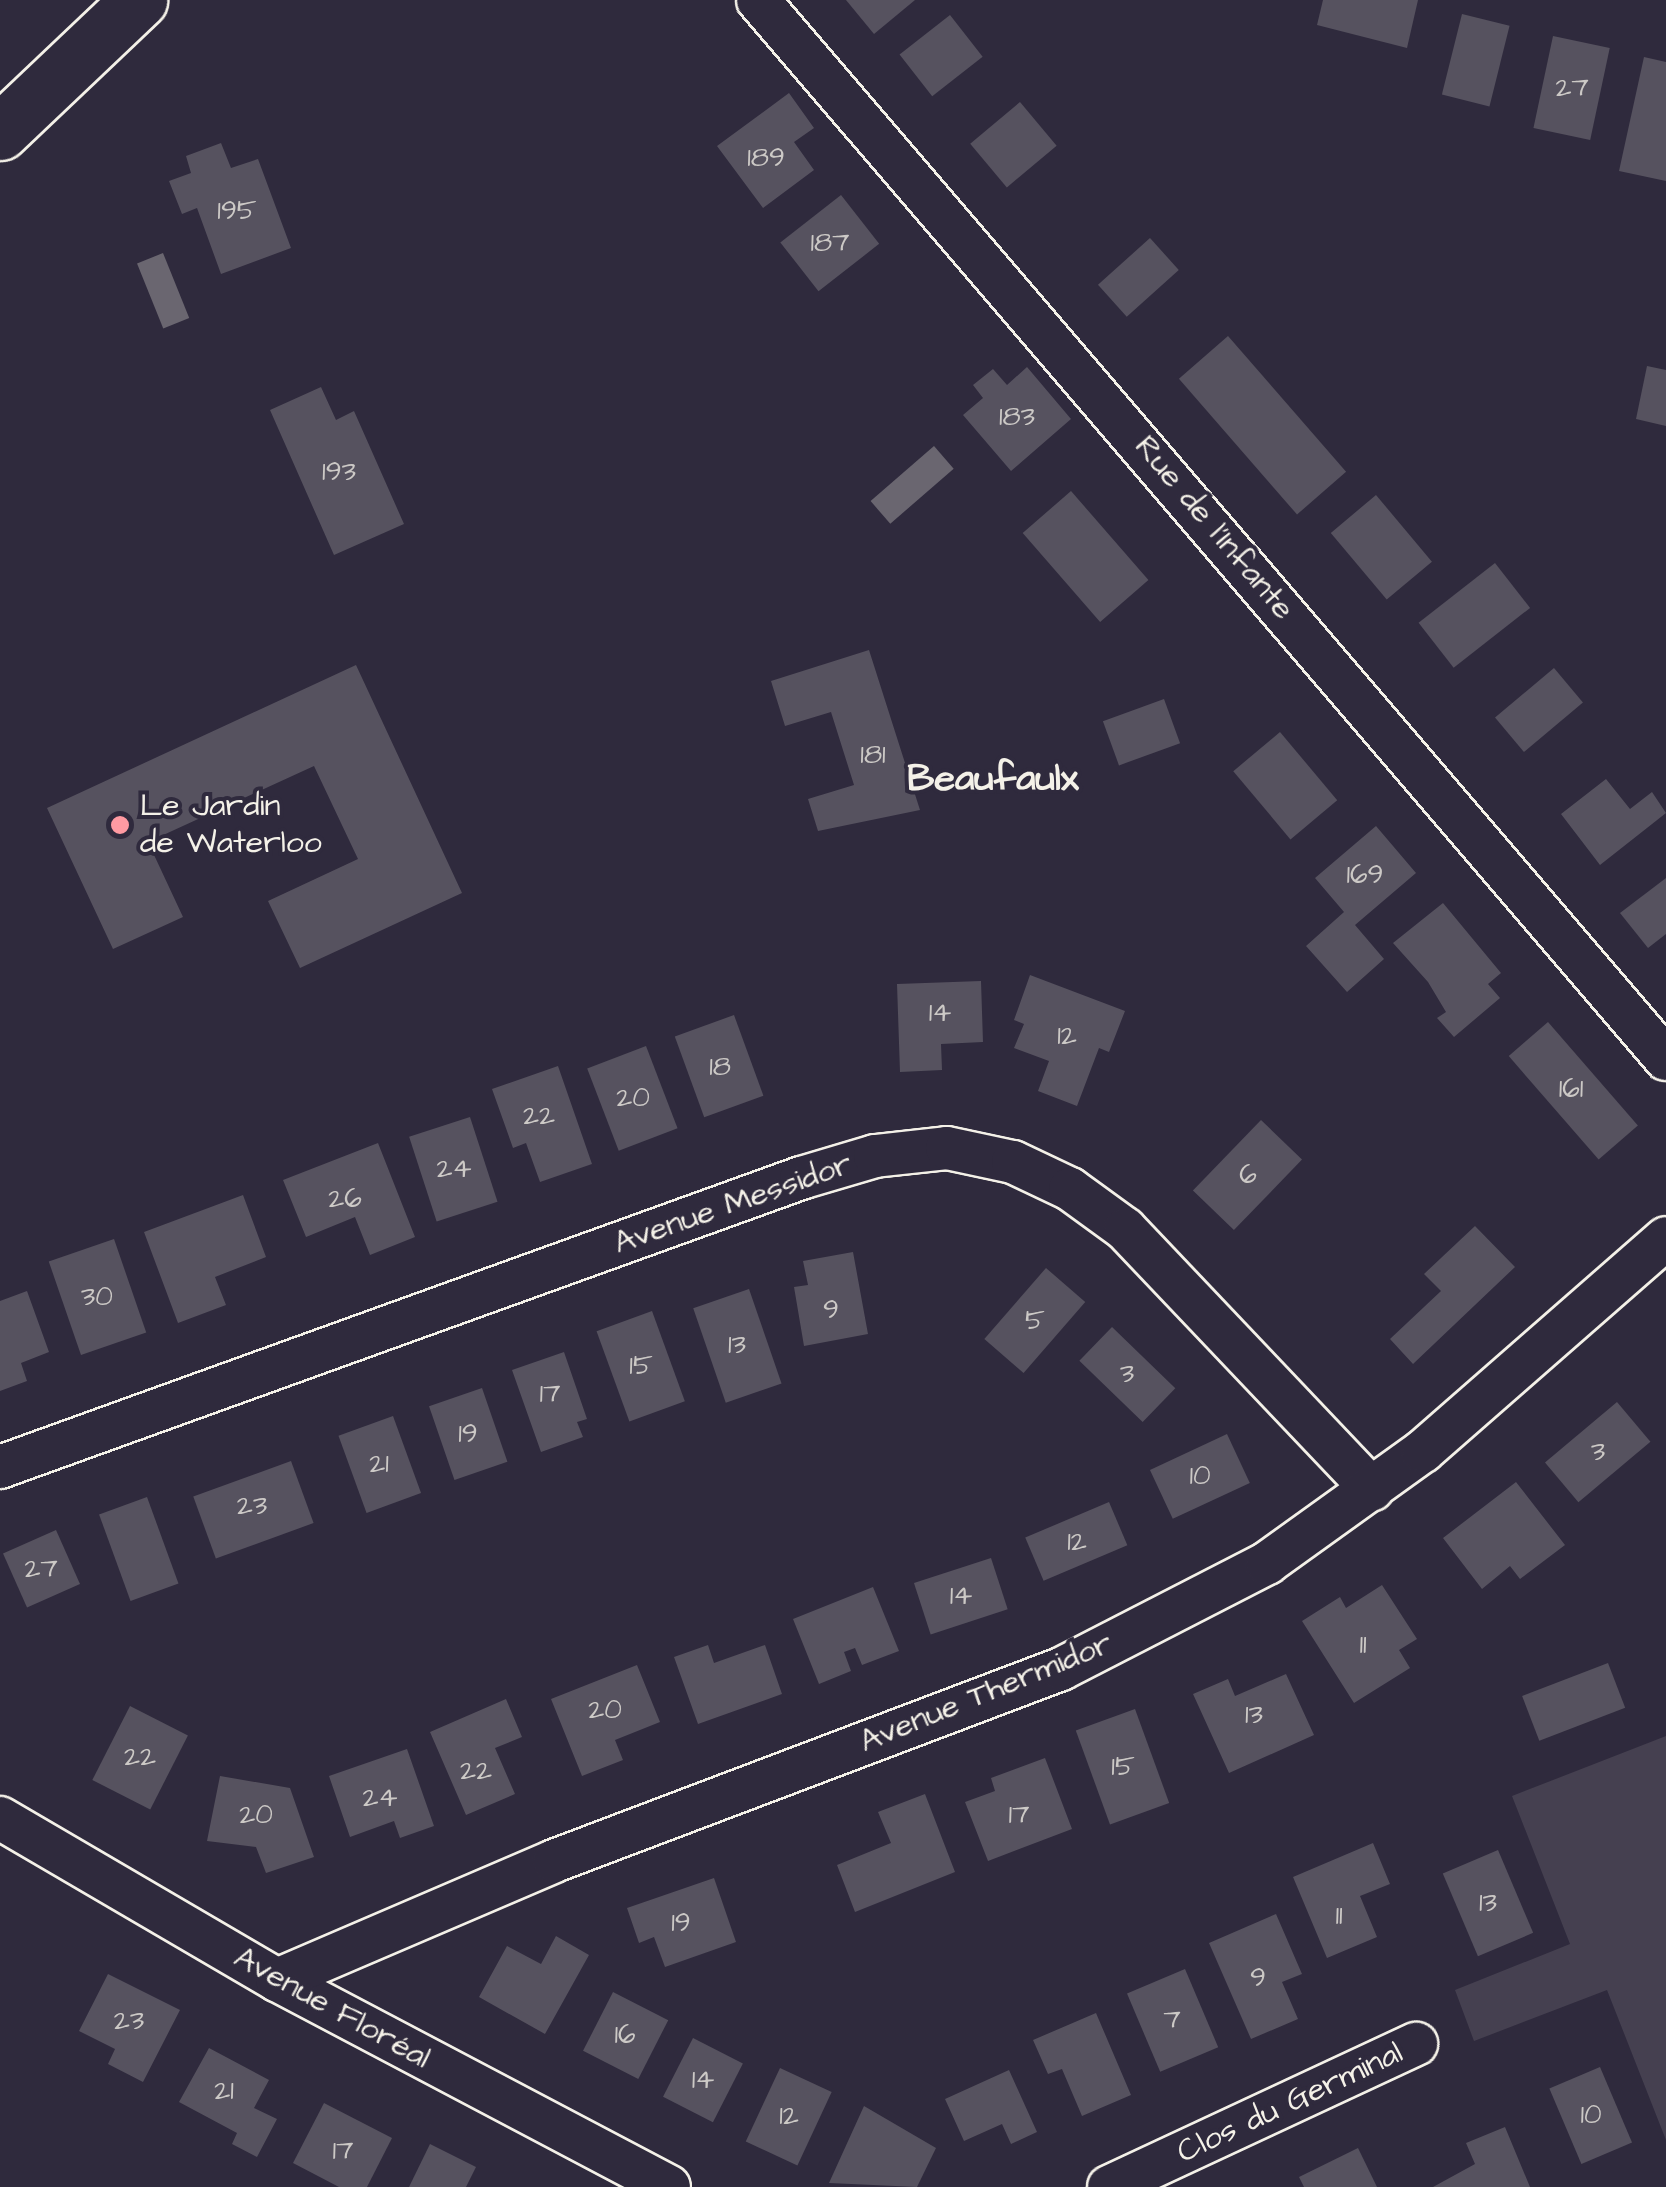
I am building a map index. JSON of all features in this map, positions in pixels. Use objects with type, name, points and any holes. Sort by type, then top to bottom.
[{"type":"main road","points":[[0,132],[139,0]]},
{"type":"street","name":"Rue de l'Infante","points":[[758,0],[1666,1060]]},
{"type":"street","name":"Avenue Messidor","points":[[0,1467],[801,1178],[875,1156],[947,1148],[1012,1162],[1070,1189],[1124,1229],[1372,1489]]},
{"type":"street","name":"Avenue Thermidor","points":[[277,1980],[554,1862],[1061,1669],[1267,1563],[1372,1489],[1666,1238]]},
{"type":"street","name":"Avenue Floréal","points":[[0,1818],[277,1980],[669,2187]]},
{"type":"street","name":"Clos du Germinal","points":[[1109,2187],[1416,2044]]},
{"type":"shaded area","points":[[163,253],[189,318],[163,328],[137,263]]},
{"type":"shaded area","points":[[934,446],[954,469],[890,524],[871,501]]},
{"type":"shaded area","points":[[1666,1736],[1666,2140],[1607,1990],[1474,2041],[1455,1990],[1570,1944],[1512,1796]]},
{"type":"building","points":[[846,0],[915,0],[874,34]]},
{"type":"building","points":[[1323,0],[1418,0],[1407,48],[1317,25]]},
{"type":"building","points":[[1462,14],[1510,26],[1489,106],[1442,95]]},
{"type":"building","points":[[950,15],[983,57],[932,96],[900,54]]},
{"type":"building","points":[[1553,36],[1610,48],[1590,140],[1533,128]]},
{"type":"building","points":[[1644,57],[1666,62],[1666,181],[1619,171]]},
{"type":"building","points":[[789,93],[814,128],[794,142],[814,170],[763,208],[717,146]]},
{"type":"building","points":[[1020,102],[1057,146],[1007,187],[970,144]]},
{"type":"building","points":[[221,143],[231,168],[258,159],[291,248],[221,274],[197,208],[182,214],[169,181],[191,173],[186,156]]},
{"type":"building","points":[[841,195],[879,244],[818,291],[780,242]]},
{"type":"building","points":[[1150,238],[1179,270],[1127,317],[1098,285]]},
{"type":"building","points":[[1228,336],[1346,472],[1297,514],[1179,379]]},
{"type":"building","points":[[1647,366],[1666,370],[1666,426],[1636,419]]},
{"type":"building","points":[[1027,367],[1071,419],[1011,471],[963,415],[983,398],[973,385],[993,369],[1007,385]]},
{"type":"building","points":[[321,387],[336,420],[354,411],[404,524],[334,555],[270,410]]},
{"type":"building","points":[[1071,491],[1148,580],[1100,622],[1023,533]]},
{"type":"building","points":[[1376,495],[1432,562],[1387,600],[1331,533]]},
{"type":"building","points":[[1495,563],[1530,608],[1454,668],[1419,623]]},
{"type":"building","points":[[869,650],[920,810],[818,831],[808,799],[854,785],[831,712],[785,726],[771,681]]},
{"type":"building","name":"Le Jardin de Waterloo","points":[[356,665],[462,893],[300,968],[268,901],[358,859],[314,766],[148,842],[183,917],[113,949],[47,808]]},
{"type":"building","points":[[1554,668],[1583,702],[1524,752],[1495,717]]},
{"type":"building","points":[[1164,699],[1180,743],[1119,765],[1103,721]]},
{"type":"building","points":[[1280,732],[1337,800],[1290,839],[1233,771]]},
{"type":"building","points":[[1606,779],[1630,809],[1652,792],[1666,813],[1600,865],[1561,814]]},
{"type":"building","points":[[1376,826],[1416,873],[1355,925],[1384,959],[1347,992],[1306,946],[1344,912],[1315,878]]},
{"type":"building","points":[[1666,878],[1666,934],[1648,948],[1620,913]]},
{"type":"building","points":[[1443,903],[1501,973],[1488,984],[1500,998],[1454,1037],[1437,1018],[1446,1012],[1428,982],[1393,943]]},
{"type":"building","points":[[1030,975],[1125,1011],[1109,1052],[1099,1048],[1077,1106],[1038,1091],[1049,1061],[1014,1048],[1024,1024],[1014,1020]]},
{"type":"building","points":[[981,981],[983,1042],[941,1044],[942,1070],[900,1072],[897,984]]},
{"type":"building","points":[[734,1015],[763,1096],[704,1117],[675,1037]]},
{"type":"building","points":[[1548,1022],[1638,1125],[1599,1160],[1509,1056]]},
{"type":"building","points":[[646,1046],[678,1128],[619,1151],[587,1069]]},
{"type":"building","points":[[558,1066],[592,1164],[540,1182],[526,1143],[513,1148],[492,1089]]},
{"type":"building","points":[[470,1117],[498,1202],[437,1221],[409,1137]]},
{"type":"building","points":[[1261,1120],[1302,1160],[1234,1230],[1193,1190]]},
{"type":"building","points":[[378,1143],[415,1237],[370,1255],[355,1217],[306,1237],[283,1180]]},
{"type":"building","points":[[243,1195],[266,1257],[215,1277],[226,1305],[178,1323],[144,1232]]},
{"type":"building","points":[[1475,1226],[1515,1267],[1413,1364],[1390,1339],[1441,1291],[1424,1274]]},
{"type":"building","points":[[114,1239],[146,1333],[81,1355],[49,1261]]},
{"type":"building","points":[[853,1252],[868,1334],[804,1346],[794,1287],[808,1285],[803,1261]]},
{"type":"building","points":[[1046,1268],[1085,1302],[1024,1373],[984,1339]]},
{"type":"building","points":[[749,1289],[782,1384],[726,1403],[693,1308]]},
{"type":"building","points":[[27,1291],[49,1352],[21,1363],[27,1381],[0,1391],[0,1301]]},
{"type":"building","points":[[652,1311],[685,1401],[629,1421],[597,1331]]},
{"type":"building","points":[[1112,1327],[1175,1388],[1143,1422],[1079,1361]]},
{"type":"building","points":[[564,1352],[587,1419],[577,1422],[583,1437],[541,1452],[512,1370]]},
{"type":"building","points":[[482,1388],[507,1462],[454,1480],[429,1406]]},
{"type":"building","points":[[1617,1402],[1650,1442],[1578,1502],[1545,1462]]},
{"type":"building","points":[[393,1416],[421,1493],[367,1513],[338,1436]]},
{"type":"building","points":[[1227,1434],[1250,1483],[1173,1519],[1150,1470]]},
{"type":"building","points":[[291,1461],[314,1523],[216,1559],[193,1497]]},
{"type":"building","points":[[1516,1482],[1565,1545],[1520,1579],[1510,1566],[1482,1589],[1443,1538]]},
{"type":"building","points":[[147,1497],[178,1583],[131,1601],[99,1514]]},
{"type":"building","points":[[1109,1502],[1127,1545],[1044,1581],[1025,1538]]},
{"type":"building","points":[[56,1530],[80,1584],[27,1607],[3,1554]]},
{"type":"building","points":[[991,1558],[1008,1609],[931,1634],[914,1583]]},
{"type":"building","points":[[1382,1585],[1417,1639],[1399,1650],[1410,1668],[1354,1703],[1302,1621],[1340,1597],[1346,1608]]},
{"type":"building","points":[[873,1587],[899,1651],[862,1665],[855,1648],[844,1652],[851,1671],[819,1684],[793,1619]]},
{"type":"building","points":[[708,1645],[714,1663],[765,1645],[782,1694],[698,1724],[674,1657]]},
{"type":"building","points":[[1608,1663],[1625,1708],[1539,1741],[1522,1696]]},
{"type":"building","points":[[637,1665],[660,1722],[615,1740],[623,1760],[582,1776],[551,1699]]},
{"type":"building","points":[[1286,1674],[1314,1735],[1229,1773],[1193,1694],[1228,1679],[1235,1696]]},
{"type":"building","points":[[506,1699],[522,1737],[495,1748],[515,1794],[466,1815],[430,1732]]},
{"type":"building","points":[[130,1706],[188,1736],[150,1809],[92,1780]]},
{"type":"building","points":[[1135,1709],[1169,1803],[1110,1825],[1076,1731]]},
{"type":"building","points":[[407,1749],[434,1826],[400,1838],[394,1821],[350,1837],[329,1776]]},
{"type":"building","points":[[1045,1758],[1072,1829],[988,1861],[965,1802],[995,1791],[991,1778]]},
{"type":"building","points":[[220,1776],[290,1788],[314,1857],[266,1873],[256,1847],[207,1841]]},
{"type":"building","points":[[925,1794],[955,1872],[855,1912],[837,1865],[891,1843],[878,1812]]},
{"type":"building","points":[[1373,1843],[1390,1884],[1360,1896],[1377,1937],[1327,1958],[1293,1877]]},
{"type":"building","points":[[1498,1850],[1533,1933],[1478,1956],[1443,1873]]},
{"type":"building","points":[[714,1878],[736,1942],[665,1967],[654,1937],[639,1943],[627,1908]]},
{"type":"building","points":[[1276,1914],[1302,1974],[1282,1982],[1298,2019],[1251,2039],[1209,1943]]},
{"type":"building","points":[[556,1936],[589,1955],[545,2034],[479,1997],[507,1946],[541,1964]]},
{"type":"building","points":[[1185,1969],[1218,2047],[1160,2072],[1127,1994]]},
{"type":"building","points":[[108,1974],[180,2010],[143,2082],[108,2064],[115,2049],[79,2031]]},
{"type":"building","points":[[613,1992],[668,2020],[638,2079],[583,2051]]},
{"type":"building","points":[[1096,2013],[1131,2095],[1082,2116],[1062,2069],[1048,2074],[1033,2040]]},
{"type":"building","points":[[693,2038],[743,2063],[713,2122],[663,2097]]},
{"type":"building","points":[[209,2048],[269,2080],[254,2108],[277,2119],[257,2157],[232,2144],[237,2133],[179,2102]]},
{"type":"building","points":[[1600,2067],[1632,2142],[1581,2164],[1549,2088]]},
{"type":"building","points":[[780,2068],[832,2092],[797,2166],[746,2141]]},
{"type":"building","points":[[1009,2070],[1037,2132],[1011,2144],[1002,2124],[964,2141],[945,2099]]},
{"type":"building","points":[[324,2103],[392,2138],[367,2187],[339,2187],[293,2163]]},
{"type":"building","points":[[864,2106],[936,2148],[917,2187],[829,2183]]},
{"type":"building","points":[[1505,2127],[1530,2187],[1433,2187],[1475,2164],[1466,2143]]},
{"type":"building","points":[[430,2144],[476,2167],[466,2187],[409,2187]]},
{"type":"building","points":[[1358,2148],[1377,2187],[1304,2187],[1299,2177]]},
{"type":"place","name":"Le Jardin de Waterloo","points":[[120,825]]},
{"type":"district","name":"Beaufaulx","points":[[993,780]]}]
